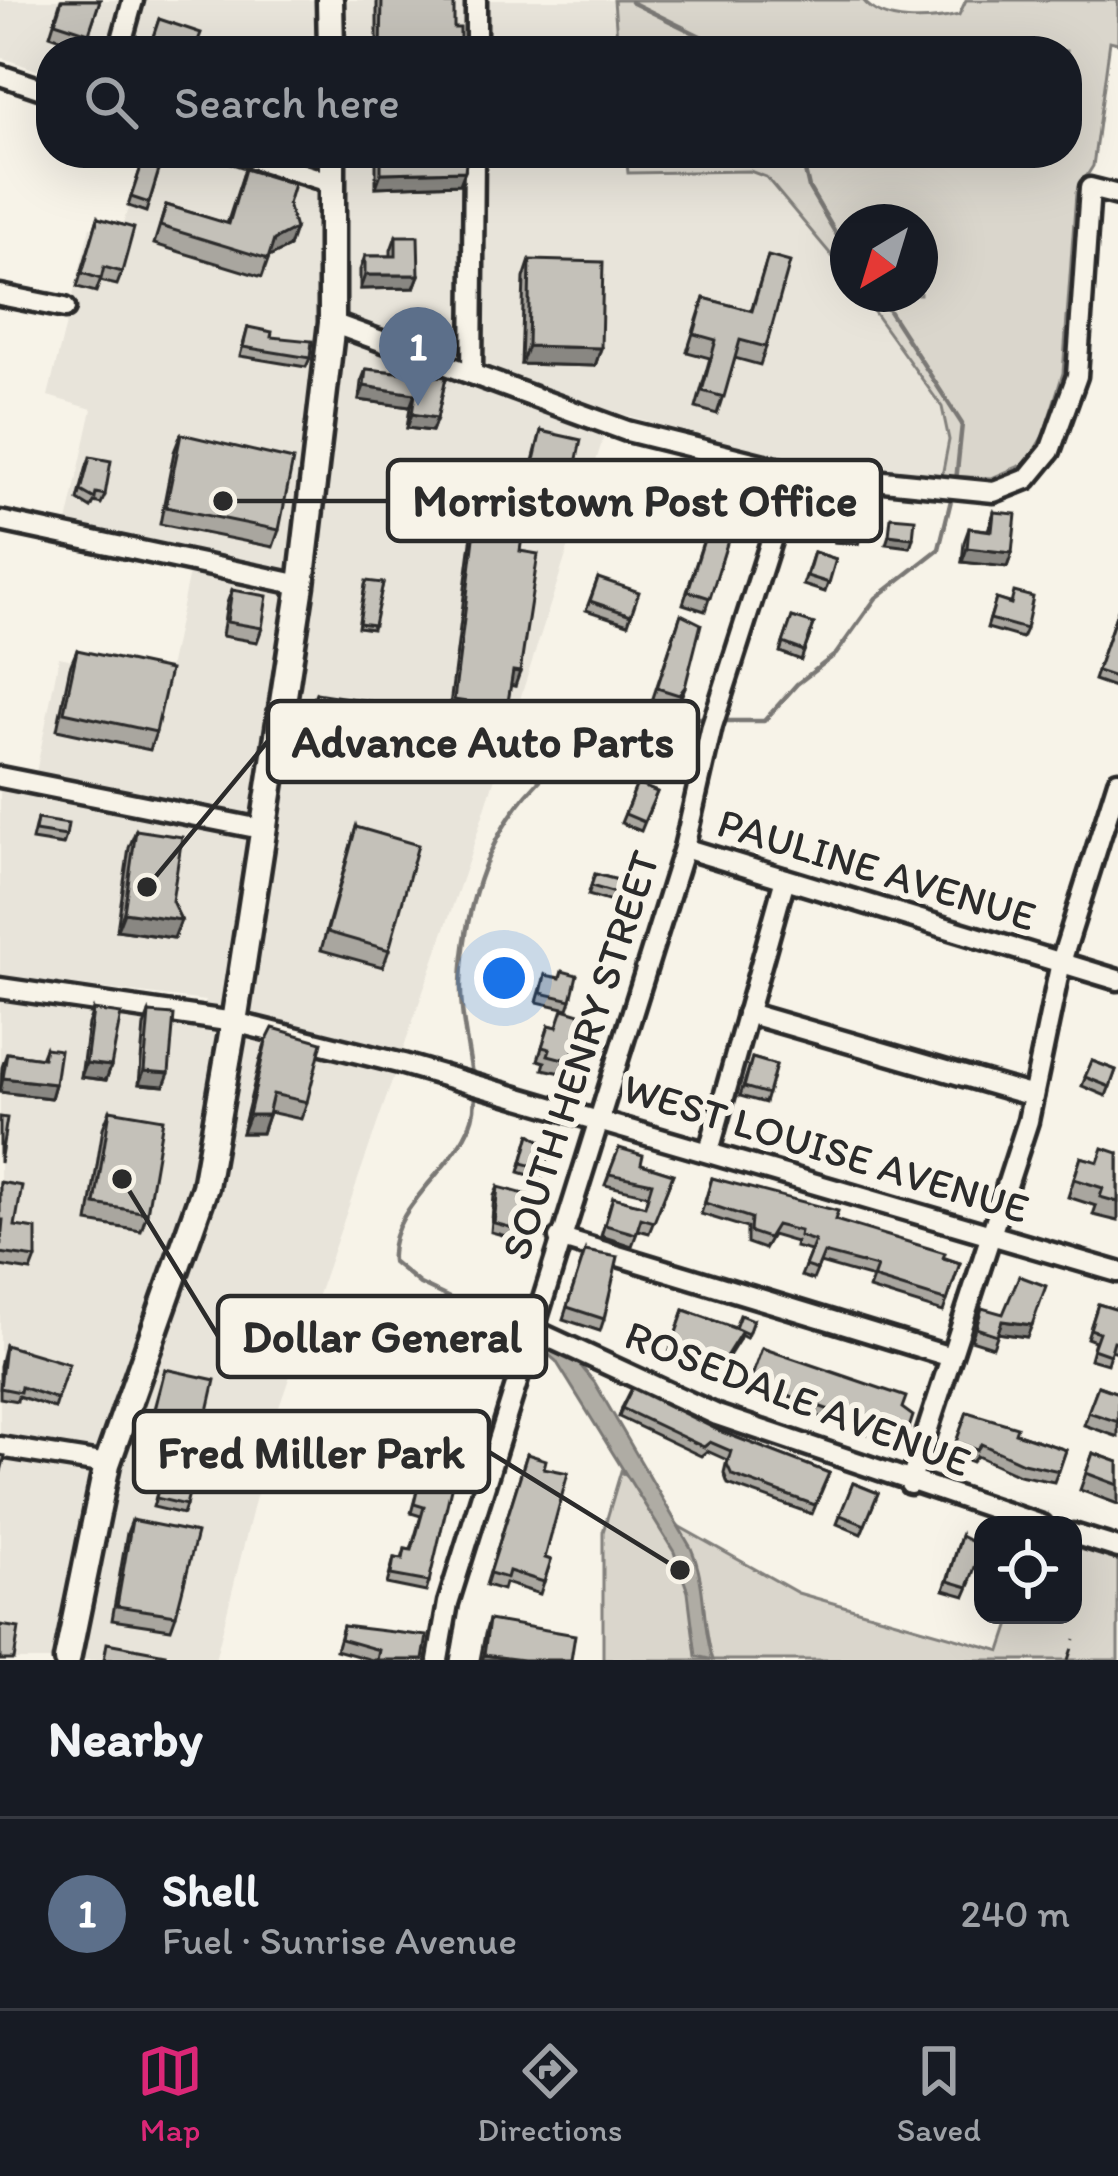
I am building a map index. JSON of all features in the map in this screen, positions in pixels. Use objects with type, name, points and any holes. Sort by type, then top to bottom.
[{"type":"main road","points":[[330,0],[331,36]]},
{"type":"main road","points":[[67,1660],[107,1464],[205,1187],[301,585],[332,323],[332,168]]},
{"type":"street","points":[[123,36],[134,0]]},
{"type":"street","points":[[476,0],[476,36]]},
{"type":"street","points":[[0,75],[36,87]]},
{"type":"street","points":[[284,168],[332,183]]},
{"type":"street","points":[[472,374],[474,168]]},
{"type":"street","points":[[332,323],[627,431],[793,472],[994,492],[1027,479],[1050,451],[1077,376],[1090,188],[1118,195]]},
{"type":"street","points":[[0,295],[65,308]]},
{"type":"street","name":"SOUTH HENRY STREET","points":[[438,1660],[448,1603],[683,848],[712,726],[793,472]]},
{"type":"street","points":[[0,521],[301,585]]},
{"type":"street","points":[[0,778],[261,829]]},
{"type":"street","points":[[910,1484],[1033,1096],[1060,962],[1118,781]]},
{"type":"street","name":"PAULINE AVENUE","points":[[683,848],[1118,980]]},
{"type":"street","points":[[709,1151],[785,879]]},
{"type":"street","name":"WEST LOUISE AVENUE","points":[[0,988],[234,1022],[596,1118],[1118,1272]]},
{"type":"street","points":[[747,1013],[1033,1096]]},
{"type":"street","points":[[559,1238],[950,1358]]},
{"type":"street","name":"ROSEDALE AVENUE","points":[[531,1329],[717,1415],[1013,1516]]},
{"type":"street","points":[[0,1447],[107,1464]]},
{"type":"street","points":[[1082,1537],[1118,1548]]},
{"type":"path","points":[[1068,1660],[1075,1639]]},
{"type":"shaded area","points":[[0,0],[614,0],[617,36],[36,36],[36,70],[0,57]]},
{"type":"shaded area","points":[[614,0],[863,0],[882,14],[922,20],[959,15],[966,0],[1118,0],[1118,43],[1110,41],[1093,166],[1076,193],[1063,373],[1044,434],[1027,463],[992,478],[942,476],[949,440],[942,407],[874,312],[938,312],[938,204],[830,204],[830,253],[766,177],[750,171],[628,173],[628,168],[1082,168],[1082,36],[617,36]]},
{"type":"shaded area","points":[[141,168],[750,171],[766,177],[830,249],[830,312],[874,312],[942,407],[950,440],[942,476],[756,453],[612,411],[469,859],[277,1413],[215,1660],[0,1660],[0,997],[206,1031],[205,1001],[0,976],[0,777],[34,783],[59,657],[167,679],[194,548],[67,523],[92,409],[48,396],[90,227],[120,233]]},
{"type":"shaded area","points":[[547,1342],[570,1353],[595,1383],[691,1548],[713,1660],[696,1656],[688,1592],[674,1552],[556,1361],[544,1351]]},
{"type":"shaded area","points":[[621,1471],[680,1527],[798,1593],[1001,1651],[1010,1624],[1082,1624],[1082,1537],[1118,1548],[1118,1660],[603,1660],[603,1532]]},
{"type":"building","points":[[62,0],[100,0],[89,33],[55,22]]},
{"type":"building","points":[[382,0],[447,0],[454,4],[454,28],[460,28],[460,36],[381,36]]},
{"type":"building","points":[[159,19],[201,33],[200,36],[153,36]]},
{"type":"building","points":[[141,168],[160,168],[149,203],[131,197]]},
{"type":"building","points":[[381,168],[465,168],[465,171],[381,173]]},
{"type":"building","points":[[245,169],[294,184],[288,204],[295,229],[274,240],[268,259],[160,226],[166,205],[229,224]]},
{"type":"building","points":[[98,218],[134,228],[122,272],[104,267],[101,279],[82,273]]},
{"type":"building","points":[[396,236],[418,236],[419,275],[365,275],[365,256],[396,256]]},
{"type":"building","points":[[768,256],[790,262],[766,347],[740,340],[724,397],[702,391],[716,340],[694,334],[704,298],[752,311]]},
{"type":"building","points":[[530,260],[603,262],[601,348],[528,346]]},
{"type":"building","points":[[248,327],[272,332],[271,337],[312,341],[310,358],[243,347]]},
{"type":"building","points":[[366,369],[446,377],[437,418],[412,414],[415,394],[364,386]]},
{"type":"building","points":[[541,431],[581,440],[572,482],[531,473]]},
{"type":"building","points":[[181,434],[293,460],[279,530],[166,507]]},
{"type":"building","points":[[90,457],[111,461],[105,495],[96,493],[95,499],[81,491]]},
{"type":"building","points":[[481,482],[529,489],[520,551],[538,554],[520,672],[513,671],[507,708],[454,700]]},
{"type":"building","points":[[994,512],[1016,514],[1012,553],[967,548],[969,528],[992,531]]},
{"type":"building","points":[[712,514],[734,521],[710,598],[688,591]]},
{"type":"building","points":[[891,517],[915,519],[913,538],[889,535]]},
{"type":"building","points":[[814,552],[836,559],[829,583],[807,576]]},
{"type":"building","points":[[598,578],[639,592],[631,615],[590,601]]},
{"type":"building","points":[[366,581],[383,583],[374,625],[359,623]]},
{"type":"building","points":[[232,590],[267,596],[262,628],[227,622]]},
{"type":"building","points":[[1014,592],[1033,597],[1026,629],[990,619],[996,599],[1011,604]]},
{"type":"building","points":[[1118,610],[1118,678],[1097,671]]},
{"type":"building","points":[[681,614],[701,624],[679,695],[657,688]]},
{"type":"building","points":[[792,617],[814,624],[804,651],[783,643]]},
{"type":"building","points":[[77,650],[170,670],[156,732],[64,712]]},
{"type":"building","points":[[316,693],[375,702],[370,740],[388,743],[384,768],[348,761],[355,723],[312,717]]},
{"type":"building","points":[[637,784],[657,792],[644,822],[625,814]]},
{"type":"building","points":[[37,819],[68,824],[66,836],[35,831]]},
{"type":"building","points":[[356,827],[418,845],[389,950],[327,932]]},
{"type":"building","points":[[136,830],[182,837],[172,901],[181,920],[124,912]]},
{"type":"building","points":[[595,874],[629,883],[625,896],[591,886]]},
{"type":"building","points":[[562,971],[577,975],[571,1000],[541,993],[545,975],[560,978]]},
{"type":"building","points":[[563,1009],[580,1014],[574,1050],[567,1060],[548,1055],[550,1049],[542,1047],[549,1025],[557,1027]]},
{"type":"building","points":[[93,1010],[121,1014],[111,1066],[86,1063]]},
{"type":"building","points":[[149,1013],[174,1015],[169,1073],[144,1071]]},
{"type":"building","points":[[273,1028],[322,1042],[307,1102],[273,1094],[268,1115],[249,1115],[266,1042]]},
{"type":"building","points":[[45,1048],[60,1050],[55,1084],[3,1078],[7,1053],[43,1058]]},
{"type":"building","points":[[752,1058],[776,1065],[768,1094],[744,1087]]},
{"type":"building","points":[[1092,1061],[1116,1070],[1110,1087],[1085,1077]]},
{"type":"building","points":[[110,1110],[163,1119],[147,1213],[95,1204]]},
{"type":"building","points":[[0,1117],[7,1118],[0,1163]]},
{"type":"building","points":[[530,1134],[551,1148],[545,1169],[522,1163]]},
{"type":"building","points":[[619,1148],[643,1155],[641,1164],[673,1174],[654,1222],[641,1218],[636,1234],[605,1225],[613,1197],[645,1206],[652,1183],[609,1174]]},
{"type":"building","points":[[1103,1148],[1118,1153],[1118,1202],[1100,1197],[1103,1188],[1074,1179],[1081,1157],[1098,1162]]},
{"type":"building","points":[[712,1178],[838,1211],[835,1220],[945,1253],[943,1258],[960,1263],[947,1301],[873,1278],[877,1267],[824,1253],[817,1270],[805,1266],[815,1241],[776,1225],[768,1238],[750,1232],[751,1218],[705,1203]]},
{"type":"building","points":[[0,1182],[22,1186],[15,1226],[36,1229],[36,1258],[0,1253]]},
{"type":"building","points":[[498,1187],[528,1195],[520,1230],[494,1223]]},
{"type":"building","points":[[585,1251],[618,1257],[604,1319],[567,1307]]},
{"type":"building","points":[[1019,1276],[1046,1286],[1032,1325],[1002,1321],[997,1335],[976,1328],[982,1308],[1003,1314]]},
{"type":"building","points":[[1098,1304],[1118,1310],[1118,1342],[1114,1341],[1110,1355],[1093,1349],[1099,1332],[1090,1329]]},
{"type":"building","points":[[684,1310],[742,1331],[720,1366],[671,1347]]},
{"type":"building","points":[[740,1315],[753,1320],[748,1334],[735,1328]]},
{"type":"building","points":[[5,1345],[69,1364],[57,1399],[21,1387],[20,1392],[0,1388]]},
{"type":"building","points":[[762,1348],[906,1397],[902,1408],[913,1416],[906,1437],[750,1382]]},
{"type":"building","points":[[165,1369],[215,1380],[206,1420],[155,1410]]},
{"type":"building","points":[[1098,1386],[1118,1393],[1118,1422],[1088,1412]]},
{"type":"building","points":[[632,1388],[722,1432],[829,1473],[815,1505],[732,1475],[727,1464],[731,1451],[710,1442],[704,1447],[622,1408]]},
{"type":"building","points":[[967,1412],[1017,1427],[1015,1433],[1066,1450],[1059,1471],[1023,1463],[981,1444],[977,1450],[956,1442]]},
{"type":"building","points":[[1093,1453],[1118,1462],[1118,1485],[1086,1473]]},
{"type":"building","points":[[527,1454],[546,1460],[544,1468],[568,1473],[545,1558],[551,1560],[544,1582],[509,1571],[507,1578],[490,1573]]},
{"type":"building","points":[[426,1480],[452,1484],[429,1582],[391,1575],[394,1558],[403,1559],[405,1549],[412,1550],[424,1507],[414,1504],[418,1487],[424,1488]]},
{"type":"building","points":[[853,1483],[878,1493],[865,1525],[840,1515]]},
{"type":"building","points":[[159,1486],[189,1493],[186,1505],[156,1498]]},
{"type":"building","points":[[132,1520],[197,1533],[176,1615],[117,1606]]},
{"type":"building","points":[[961,1536],[974,1543],[974,1570],[968,1587],[948,1581]]},
{"type":"building","points":[[489,1620],[575,1635],[571,1660],[484,1655]]},
{"type":"building","points":[[0,1625],[19,1628],[14,1660],[0,1660]]},
{"type":"building","points":[[343,1626],[427,1636],[423,1660],[377,1660],[379,1650],[340,1639]]},
{"type":"building","points":[[107,1643],[165,1654],[163,1660],[104,1660]]},
{"type":"waterway","points":[[631,2],[700,36]]},
{"type":"waterway","points":[[804,168],[809,188],[830,224]]},
{"type":"waterway","points":[[890,312],[962,424],[956,481]]},
{"type":"waterway","points":[[723,721],[764,721],[797,684],[836,654],[876,598],[939,549],[953,492]]},
{"type":"waterway","points":[[472,1075],[461,983],[467,930],[499,834],[526,795],[561,762],[602,738],[650,723],[706,718]]},
{"type":"waterway","points":[[474,1092],[473,1115],[465,1136],[404,1216],[394,1238],[392,1261],[420,1284],[527,1335]]},
{"type":"place","name":"Shell","points":[[418,406]]},
{"type":"place","name":"Morristown Post Office","points":[[223,501]]},
{"type":"place","name":"Advance Auto Parts","points":[[147,887]]},
{"type":"place","name":"Dollar General","points":[[122,1179]]},
{"type":"place","name":"Fred Miller Park","points":[[680,1570]]}]
